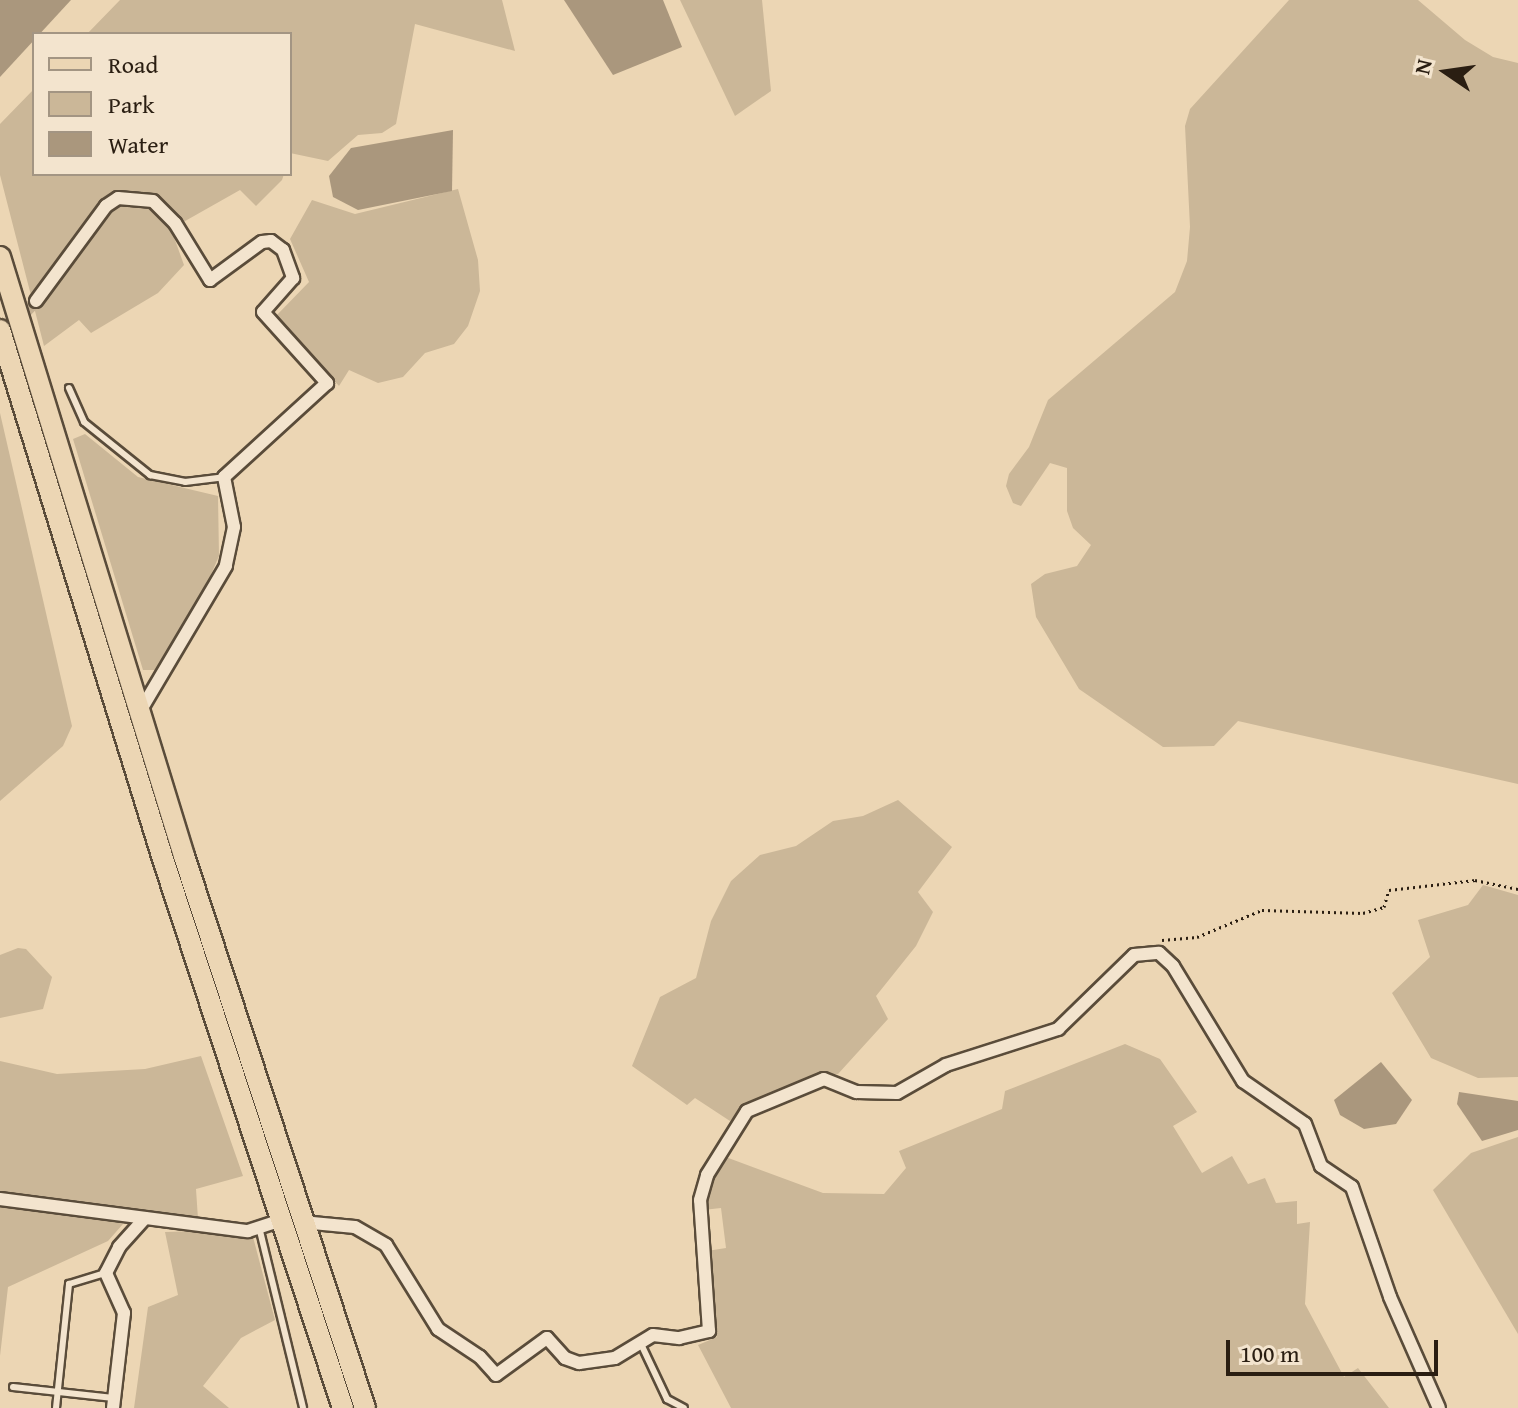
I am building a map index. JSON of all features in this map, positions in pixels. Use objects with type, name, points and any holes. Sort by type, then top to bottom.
[{"type":"main road","points":[[0,257],[139,713],[365,1408]]},
{"type":"main road","points":[[0,330],[279,1221],[343,1408]]},
{"type":"street","points":[[36,301],[96,218],[118,198],[158,203],[210,280],[262,242],[276,243],[289,258],[293,278],[263,312],[327,383],[224,477],[234,527],[226,566],[159,687],[139,713]]},
{"type":"street","points":[[302,1222],[355,1227],[386,1245],[438,1329],[480,1357],[496,1375],[547,1338],[565,1358],[579,1363],[615,1358],[653,1335],[679,1338],[712,1327],[700,1200],[707,1175],[747,1111],[824,1079],[857,1092],[888,1096],[946,1065],[1031,1041],[1067,1023],[1134,955],[1154,952],[1167,958],[1243,1081],[1305,1124],[1321,1166],[1352,1187],[1390,1297],[1439,1408]]},
{"type":"street","points":[[0,1199],[248,1231],[279,1221]]},
{"type":"street","points":[[114,1403],[124,1313],[106,1273],[119,1247],[145,1218]]},
{"type":"lane","points":[[69,388],[84,422],[150,475],[185,482],[224,477]]},
{"type":"lane","points":[[259,1227],[303,1408]]},
{"type":"lane","points":[[56,1408],[69,1284],[106,1273]]},
{"type":"lane","points":[[641,1344],[667,1399],[684,1408]]},
{"type":"lane","points":[[13,1387],[58,1391],[114,1403]]},
{"type":"path","points":[[1134,955],[1155,941],[1197,937],[1262,910],[1363,913],[1384,907],[1389,890],[1475,880],[1518,889]]},
{"type":"green space","points":[[120,0],[502,0],[515,51],[415,24],[396,124],[382,133],[358,135],[328,161],[292,153],[292,32],[89,32]]},
{"type":"green space","points":[[680,0],[762,0],[771,91],[735,116]]},
{"type":"green space","points":[[1289,0],[1418,0],[1465,40],[1493,57],[1518,63],[1518,784],[1238,721],[1214,746],[1163,747],[1079,689],[1036,617],[1031,584],[1045,574],[1077,566],[1091,545],[1073,528],[1067,511],[1067,468],[1050,463],[1021,506],[1013,503],[1006,486],[1009,474],[1029,447],[1048,400],[1175,292],[1187,261],[1190,227],[1185,126],[1190,109]]},
{"type":"green space","points":[[32,91],[32,176],[283,176],[256,206],[240,190],[171,229],[184,265],[158,293],[91,333],[79,320],[44,346],[0,175],[0,124]]},
{"type":"green space","points":[[458,189],[478,260],[480,291],[468,326],[454,344],[425,353],[403,377],[378,383],[349,370],[339,386],[275,317],[309,282],[290,239],[312,200],[355,214]]},
{"type":"green space","points":[[0,413],[72,726],[63,746],[0,801]]},
{"type":"green space","points":[[85,434],[138,477],[218,496],[219,556],[203,593],[155,670],[143,670],[73,439]]},
{"type":"green space","points":[[898,800],[952,847],[918,892],[933,912],[916,946],[876,996],[888,1019],[838,1074],[809,1078],[749,1104],[730,1121],[695,1098],[687,1105],[632,1066],[660,997],[696,978],[711,921],[731,881],[760,855],[796,846],[833,821],[863,816]]},
{"type":"green space","points":[[1483,885],[1518,895],[1518,1077],[1478,1078],[1431,1058],[1392,993],[1430,957],[1418,920],[1468,905]]},
{"type":"green space","points":[[18,948],[26,949],[52,977],[43,1009],[0,1018],[0,955]]},
{"type":"green space","points":[[1125,1044],[1160,1059],[1197,1112],[1173,1126],[1202,1173],[1232,1156],[1248,1184],[1265,1178],[1276,1203],[1297,1201],[1297,1224],[1310,1222],[1305,1304],[1344,1377],[1358,1368],[1389,1408],[731,1408],[698,1345],[717,1337],[707,1251],[726,1248],[721,1208],[703,1210],[705,1191],[723,1156],[823,1193],[884,1194],[906,1168],[899,1151],[1002,1109],[1005,1091]]},
{"type":"green space","points":[[201,1056],[243,1176],[196,1189],[198,1219],[123,1209],[123,1224],[108,1241],[8,1287],[0,1356],[0,1061],[57,1074],[145,1069]]},
{"type":"green space","points":[[1518,1137],[1518,1334],[1433,1190],[1471,1153]]},
{"type":"green space","points":[[198,1231],[253,1237],[275,1320],[241,1338],[203,1386],[229,1408],[134,1408],[148,1307],[178,1295],[165,1232]]},
{"type":"water","points":[[0,0],[71,0],[41,32],[32,32],[32,42],[0,77]]},
{"type":"water","points":[[564,0],[663,0],[682,47],[613,75]]},
{"type":"water","points":[[453,130],[452,191],[358,210],[333,197],[329,176],[351,148]]},
{"type":"water","points":[[1381,1062],[1412,1100],[1396,1124],[1364,1129],[1340,1115],[1334,1100]]},
{"type":"water","points":[[1459,1092],[1518,1101],[1518,1130],[1482,1141],[1457,1104]]},
{"type":"tunnel","points":[[0,338],[36,301]]}]
